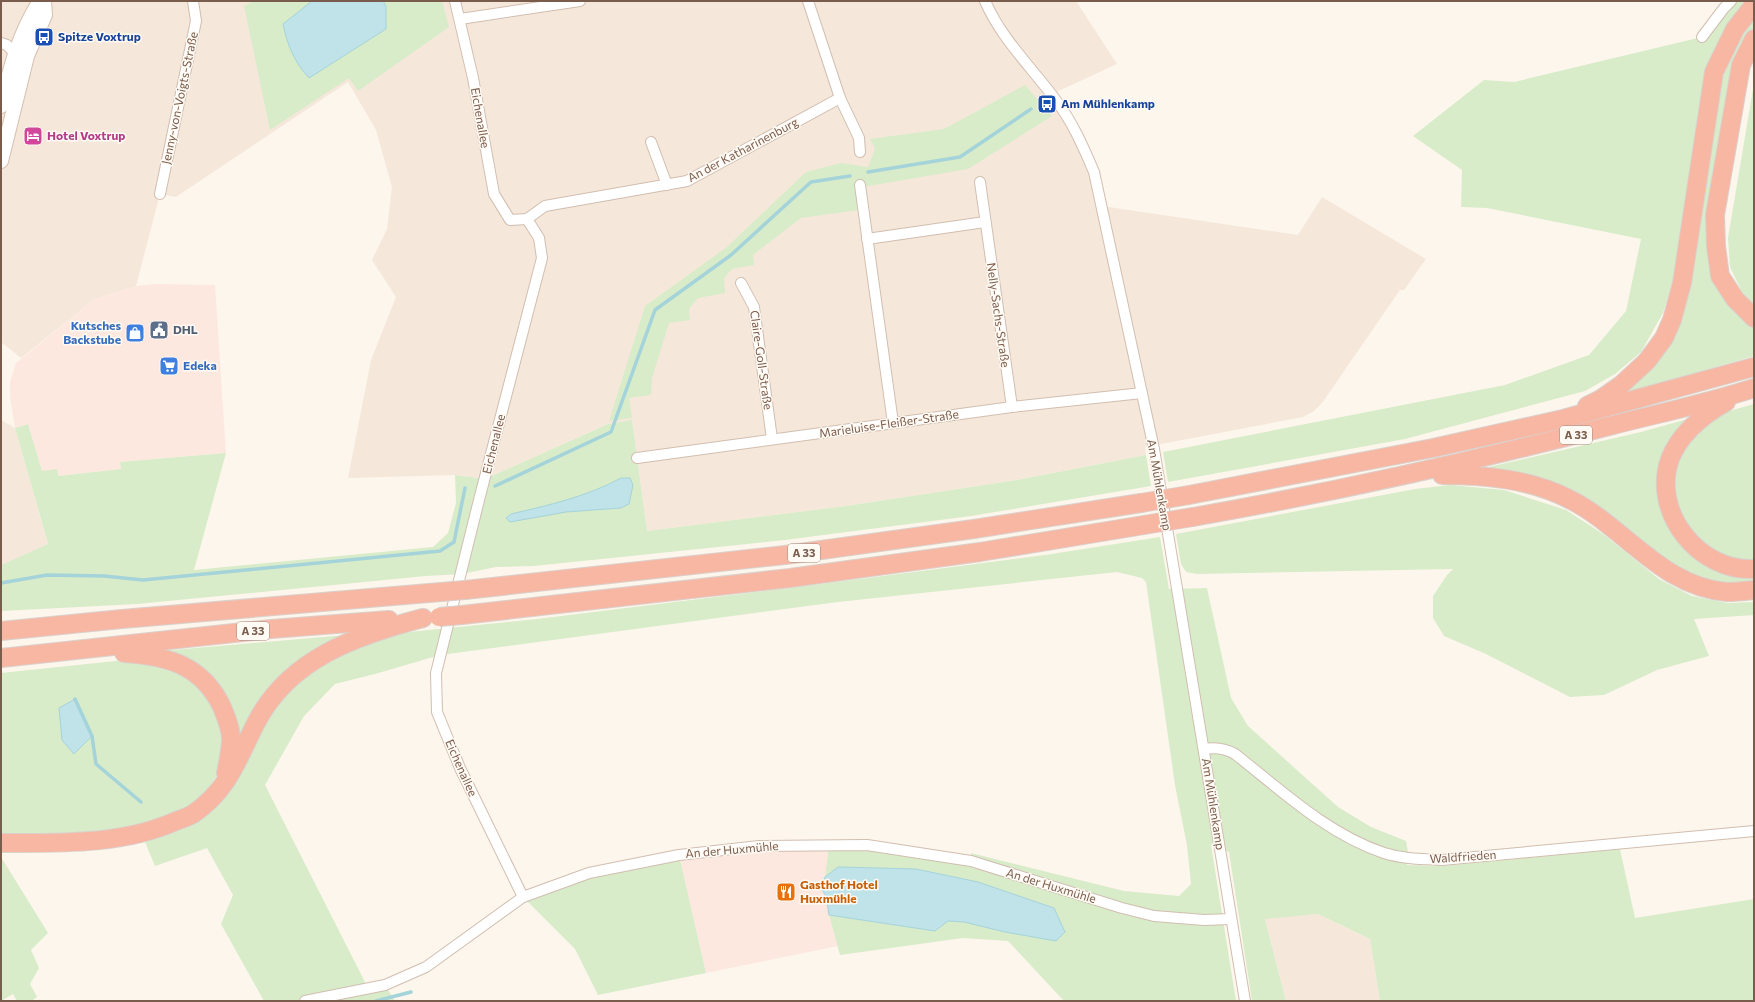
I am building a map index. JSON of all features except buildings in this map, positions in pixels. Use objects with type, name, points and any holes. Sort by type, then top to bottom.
[{"type":"highway","points":[[1563,419],[1601,399],[1621,385],[1647,361],[1664,338],[1672,320],[1682,283],[1714,72],[1735,29],[1754,5]]},
{"type":"highway","points":[[1754,39],[1741,65],[1715,215],[1716,246],[1720,276],[1735,299],[1754,318]]},
{"type":"highway","name":"A 33","points":[[1,631],[122,619],[466,590],[785,555],[974,529],[1189,495],[1433,448],[1563,419],[1754,367]]},
{"type":"highway","points":[[1749,390],[1713,410],[1684,434],[1670,459],[1666,477],[1667,499],[1674,521],[1686,537],[1702,554],[1722,564],[1746,569],[1754,569]]},
{"type":"highway","name":"A 33","points":[[1,658],[271,629],[462,615],[790,578],[980,552],[1313,496],[1529,447],[1749,390]]},
{"type":"highway","points":[[1409,475],[1477,475],[1524,482],[1569,498],[1606,522],[1668,572],[1696,585],[1726,592],[1754,590]]},
{"type":"highway","points":[[1,843],[84,841],[140,833],[166,826],[192,814],[211,799],[225,784],[260,716],[276,691],[300,669],[331,650],[359,637],[431,617]]},
{"type":"highway","points":[[84,649],[147,654],[172,660],[190,669],[207,683],[217,697],[226,717],[231,741],[225,784]]},
{"type":"street","points":[[1,106],[14,53],[40,1]]},
{"type":"street","points":[[1,161],[27,56],[45,15],[44,1]]},
{"type":"street","name":"Jenny-von-Voigts-Straße","points":[[160,194],[196,20],[193,1]]},
{"type":"street","name":"Eichenallee","points":[[455,1],[473,78],[494,194],[510,220],[527,219],[539,238],[542,258],[436,673],[437,712],[460,768],[523,897]]},
{"type":"street","points":[[460,19],[580,1]]},
{"type":"street","points":[[808,1],[840,98],[859,138],[860,152]]},
{"type":"street","name":"Am Mühlenkamp","points":[[985,1],[1005,36],[1065,113],[1082,143],[1094,172],[1154,449],[1245,1001]]},
{"type":"street","points":[[1702,37],[1731,1]]},
{"type":"street","points":[[1,43],[7,45],[14,53]]},
{"type":"street","name":"An der Katharinenburg","points":[[527,219],[545,206],[687,181],[840,98]]},
{"type":"street","points":[[651,142],[667,185]]},
{"type":"street","name":"Nelly-Sachs-Straße","points":[[980,182],[1012,407]]},
{"type":"street","points":[[860,186],[894,423]]},
{"type":"street","points":[[867,239],[985,222]]},
{"type":"street","name":"Claire-Goll-Straße","points":[[741,283],[754,307],[772,439]]},
{"type":"street","name":"Marieluise-Fleißer-Straße","points":[[637,458],[1012,407],[1142,392]]},
{"type":"street","name":"Waldfrieden","points":[[1204,749],[1226,749],[1235,754],[1302,807],[1336,830],[1360,843],[1385,853],[1412,859],[1442,860],[1754,831]]},
{"type":"street","name":"An der Huxmühle","points":[[305,1001],[385,985],[426,967],[523,897],[589,873],[679,855],[759,846],[866,845],[971,861],[1122,908],[1154,916],[1204,920],[1231,919]]},
{"type":"shaded area","points":[[1,1],[1076,1],[1117,64],[1052,94],[1082,143],[1102,206],[1298,235],[1322,197],[1426,259],[1404,290],[1400,290],[1322,403],[1314,411],[1303,417],[1145,447],[1146,455],[1017,480],[846,506],[647,531],[632,421],[608,424],[485,479],[455,475],[348,478],[371,360],[396,297],[372,260],[387,229],[392,187],[376,130],[348,82],[176,197],[160,194],[136,286],[95,299],[21,358],[1,342]]},
{"type":"shaded area","points":[[156,284],[215,285],[226,453],[120,462],[121,469],[58,476],[42,471],[28,424],[15,428],[10,397],[10,382],[16,363],[95,299],[136,286]]},
{"type":"shaded area","points":[[1,420],[15,428],[48,545],[1,565]]},
{"type":"shaded area","points":[[829,845],[825,877],[820,887],[826,896],[829,915],[838,946],[706,973],[679,855]]},
{"type":"shaded area","points":[[1318,914],[1370,939],[1380,1001],[1286,1001],[1265,918]]},
{"type":"green space","points":[[254,1],[442,1],[449,27],[358,91],[349,78],[270,130],[244,6]]},
{"type":"green space","points":[[1731,1],[1749,1],[1708,68],[1673,280],[1663,313],[1641,352],[1615,374],[1585,391],[1405,439],[1168,482],[1163,452],[1505,385],[1589,355],[1626,311],[1641,239],[1487,208],[1461,207],[1462,170],[1413,136],[1484,80],[1514,82],[1702,37]]},
{"type":"green space","points":[[1754,15],[1754,32],[1709,248],[1747,324],[1754,328],[1754,356],[1630,392],[1629,388],[1677,324],[1721,72],[1741,30]]},
{"type":"green space","points":[[1754,83],[1754,304],[1742,292],[1730,267],[1728,238]]},
{"type":"green space","points":[[1025,85],[1052,116],[968,169],[857,188],[859,210],[801,218],[753,255],[754,265],[732,269],[724,278],[725,293],[698,298],[689,309],[690,320],[669,323],[652,378],[651,395],[629,398],[632,418],[609,421],[645,306],[727,247],[806,172],[841,163],[868,167],[875,149],[870,139],[944,129]]},
{"type":"green space","points":[[1754,404],[1754,562],[1722,558],[1687,532],[1673,493],[1677,458],[1691,435],[1715,415]]},
{"type":"green space","points":[[1691,418],[1668,445],[1676,537],[1703,563],[1738,576],[1754,575],[1754,583],[1718,584],[1674,569],[1632,533],[1480,469],[1641,432]]},
{"type":"green space","points":[[632,420],[647,531],[846,506],[1017,480],[1146,455],[1151,486],[971,516],[785,540],[534,566],[496,567],[462,574],[426,576],[137,604],[1,611],[1,565],[48,544],[15,428],[28,424],[42,471],[57,469],[58,476],[121,469],[120,462],[226,453],[194,570],[433,547],[448,533],[456,503],[455,475],[485,479],[608,424]]},
{"type":"green space","points":[[1450,485],[1504,490],[1566,510],[1603,534],[1659,579],[1692,596],[1728,603],[1754,602],[1754,615],[1694,619],[1709,656],[1657,670],[1604,695],[1570,697],[1486,654],[1444,636],[1433,618],[1433,596],[1447,575],[1453,569],[1197,574],[1186,572],[1181,564],[1176,534],[1415,489]]},
{"type":"green space","points":[[1160,537],[1169,589],[1207,588],[1231,698],[1248,726],[1338,807],[1371,827],[1406,841],[1408,852],[1407,865],[1443,866],[1620,849],[1635,918],[1754,899],[1754,1001],[1380,1001],[1370,939],[1318,914],[1265,919],[1286,1001],[1252,1001],[1229,852],[1211,845],[1236,1001],[1064,1001],[1008,941],[963,938],[840,955],[829,915],[935,931],[948,921],[964,922],[1005,932],[978,882],[916,869],[838,867],[825,877],[829,845],[971,861],[971,853],[1124,891],[1179,896],[1191,884],[1187,845],[1175,785],[1146,582],[1142,578],[1117,572],[838,602],[440,655],[335,684],[304,716],[265,785],[368,988],[385,985],[395,1001],[264,1001],[221,924],[233,895],[207,848],[155,866],[145,842],[173,833],[200,818],[224,799],[238,776],[266,711],[331,653],[399,633],[537,619],[852,580],[1045,555]]},
{"type":"green space","points":[[346,635],[314,649],[297,662],[235,754],[231,713],[161,651]]},
{"type":"green space","points":[[144,658],[168,663],[212,695],[226,731],[218,774],[205,793],[186,809],[136,828],[32,836],[1,834],[1,673]]},
{"type":"green space","points":[[679,855],[706,973],[598,995],[575,949],[523,897],[589,873]]},
{"type":"green space","points":[[1,857],[48,933],[31,950],[39,968],[30,984],[37,997],[31,1001],[17,1001],[13,994],[1,1001]]},
{"type":"water","points":[[312,1],[383,1],[386,6],[386,29],[309,78],[299,66],[292,52],[283,24]]},
{"type":"water","points":[[621,478],[630,478],[633,485],[629,504],[621,508],[566,512],[510,522],[506,518],[511,514],[553,504],[581,495],[608,485]]},
{"type":"water","points":[[75,699],[92,736],[74,754],[62,740],[59,708]]},
{"type":"water","points":[[838,867],[916,869],[978,882],[1054,908],[1065,932],[1056,941],[1005,932],[964,922],[948,921],[935,931],[829,915],[826,896],[820,887],[825,877]]},
{"type":"waterway","points":[[868,172],[960,157],[1031,109]]},
{"type":"waterway","points":[[495,486],[611,432],[655,310],[731,255],[811,182],[850,176]]},
{"type":"waterway","points":[[1,583],[47,575],[104,576],[143,580],[440,551],[454,542],[465,488]]},
{"type":"waterway","points":[[75,699],[92,736],[96,764],[141,802]]},
{"type":"waterway","points":[[376,1001],[411,992]]},
{"type":"place","name":"Spitze Voxtrup","points":[[44,37]]},
{"type":"place","name":"Am Mühlenkamp","points":[[1047,104]]},
{"type":"place","name":"Hotel Voxtrup","points":[[33,136]]},
{"type":"place","name":"DHL","points":[[159,330]]},
{"type":"place","name":"Kutsches Backstube","points":[[135,333]]},
{"type":"place","name":"Edeka","points":[[169,366]]},
{"type":"place","name":"Gasthof Hotel Huxmühle","points":[[786,892]]}]
